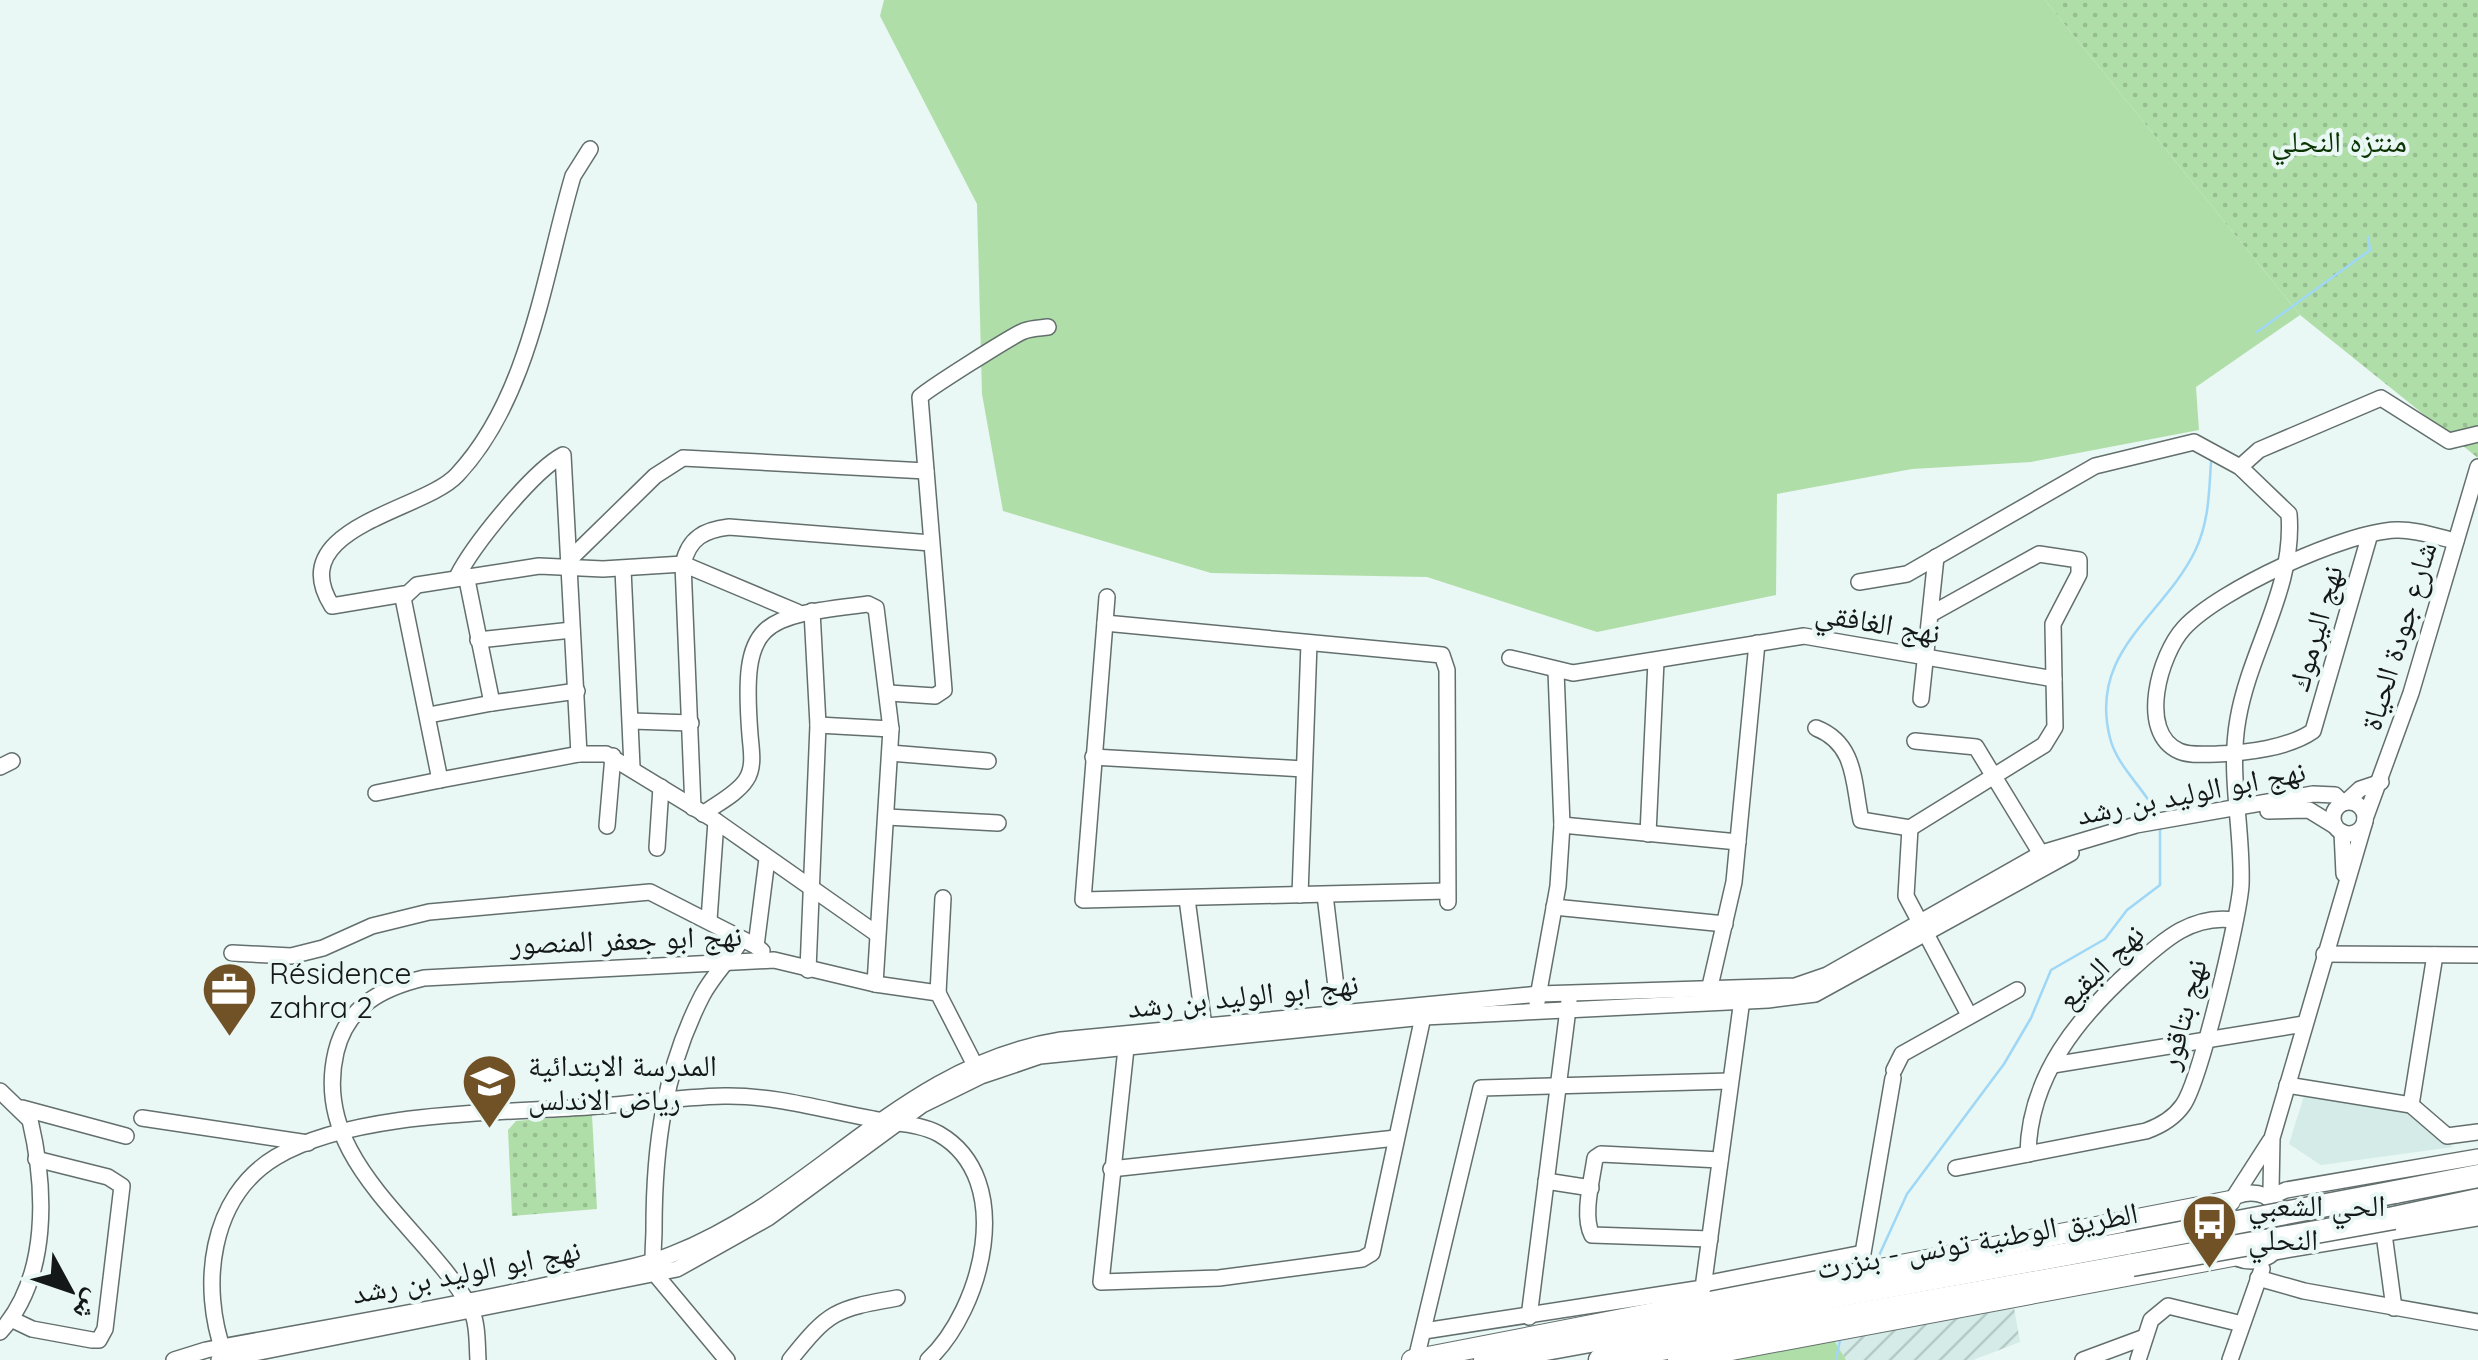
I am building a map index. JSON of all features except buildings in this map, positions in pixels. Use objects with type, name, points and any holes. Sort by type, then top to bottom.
[{"type":"highway","name":"الطريق الوطنية تونس - بنزرت","points":[[1600,1360],[2130,1254],[2478,1176]]},
{"type":"highway","name":"الطريق الوطنية تونس - بنزرت","points":[[1485,1360],[2130,1254],[2389,1226],[2478,1200]]},
{"type":"main road","points":[[1414,1360],[2231,1200]]},
{"type":"main road","points":[[1682,1360],[1717,1357],[2236,1258]]},
{"type":"street","points":[[590,148],[573,176],[512,386],[484,439],[453,480],[348,532],[328,551],[324,572],[332,606],[404,594],[417,585],[461,576],[569,563],[623,569],[683,564],[804,612]]},
{"type":"street","points":[[889,692],[935,696],[944,690],[919,405],[922,394],[1021,332],[1048,327]]},
{"type":"street","points":[[2240,466],[2259,450],[2381,398],[2449,441],[2478,434]]},
{"type":"street","name":"نهج بتاقور","points":[[1860,582],[1907,574],[2073,476],[2119,458],[2194,442],[2240,466],[2289,514],[2280,598],[2247,681],[2232,753],[2240,890],[2205,1041],[2185,1103],[2161,1126],[1956,1168]]},
{"type":"street","points":[[492,703],[461,576],[468,554],[563,455],[579,754]]},
{"type":"street","points":[[569,563],[655,476],[683,458],[803,461],[926,471]]},
{"type":"street","name":"شارع جودة الحياة","points":[[2268,1197],[2272,1138],[2325,949],[2478,467]]},
{"type":"street","points":[[709,920],[704,815],[691,723],[683,564],[688,548],[700,534],[729,527],[931,543]]},
{"type":"street","name":"نهج اليرموك","points":[[2370,534],[2312,731],[2304,737],[2232,753],[2179,751],[2166,740],[2157,717],[2156,692],[2164,658],[2182,630],[2204,610],[2254,580],[2370,534],[2398,530],[2456,541]]},
{"type":"street","points":[[1816,728],[1832,736],[1844,750],[1858,792],[1860,820],[1910,828],[1997,778],[2051,738],[2053,624],[2079,574],[2080,560],[2039,554],[1931,614]]},
{"type":"street","points":[[1922,699],[1936,557]]},
{"type":"street","points":[[623,569],[632,767]]},
{"type":"street","points":[[404,594],[440,780]]},
{"type":"street","points":[[1105,624],[1434,653],[1446,662],[1447,896],[1082,898],[1107,597]]},
{"type":"street","points":[[704,815],[738,788],[750,772],[750,652],[766,630],[804,612],[868,604],[879,611],[891,728],[875,984]]},
{"type":"street","points":[[804,612],[818,725],[808,970]]},
{"type":"street","points":[[478,640],[572,630]]},
{"type":"street","name":"نهج الغافقي","points":[[1510,658],[1556,672],[1592,672],[1804,636],[2054,679]]},
{"type":"street","points":[[1300,894],[1309,643]]},
{"type":"street","points":[[1708,996],[1738,842],[1758,644]]},
{"type":"street","points":[[1648,834],[1656,661]]},
{"type":"street","points":[[1538,1001],[1554,907],[1562,825],[1556,672]]},
{"type":"street","points":[[429,715],[577,691]]},
{"type":"street","points":[[632,721],[691,723]]},
{"type":"street","points":[[818,725],[891,728]]},
{"type":"street","points":[[1916,741],[1976,747],[2044,858]]},
{"type":"street","points":[[890,753],[988,761]]},
{"type":"street","points":[[376,793],[579,754],[613,756],[877,934]]},
{"type":"street","points":[[606,826],[613,756]]},
{"type":"street","points":[[1093,757],[1304,769]]},
{"type":"street","name":"نهج ابو الوليد بن رشد","points":[[654,1268],[762,1205],[876,1120],[978,1070],[1127,1042],[1424,1010],[1569,999],[1815,994],[2044,858],[2164,823],[2331,794],[2345,803],[2360,788],[2381,782]]},
{"type":"street","points":[[657,848],[661,787]]},
{"type":"street","points":[[2345,803],[2357,804],[2365,820],[2356,833],[2338,829],[2333,816],[2345,803]]},
{"type":"street","name":"نهج ابو الوليد بن رشد","points":[[2237,811],[2301,808],[2338,829]]},
{"type":"street","points":[[887,817],[998,823]]},
{"type":"street","points":[[1562,825],[1738,842]]},
{"type":"street","points":[[1910,828],[1905,890],[1921,930],[1969,1015]]},
{"type":"street","name":"شارع جودة الحياة","points":[[2325,949],[2345,867],[2338,829]]},
{"type":"street","points":[[726,1360],[654,1268],[662,1102],[715,973],[748,943],[767,859]]},
{"type":"street","points":[[232,953],[290,956],[323,948],[372,926],[429,912],[650,892],[709,920],[774,960]]},
{"type":"street","points":[[1325,895],[1340,1020]]},
{"type":"street","points":[[943,898],[938,993],[978,1070]]},
{"type":"street","points":[[1187,899],[1204,1033]]},
{"type":"street","points":[[1554,907],[1725,924]]},
{"type":"street","name":"نهج البقيع","points":[[2028,1154],[2030,1121],[2053,1065],[2065,1040],[2095,1002],[2153,950],[2200,920],[2234,920]]},
{"type":"street","points":[[2325,949],[2478,955]]},
{"type":"street","points":[[2411,1105],[2434,954]]},
{"type":"street","name":"نهج ابو جعفر المنصور","points":[[470,1307],[372,1187],[344,1132],[332,1090],[339,1038],[356,1011],[391,988],[424,978],[774,960],[875,984],[938,993]]},
{"type":"street","points":[[1704,1284],[1862,1254],[1893,1074],[1902,1054],[2018,990]]},
{"type":"street","points":[[1424,1331],[1700,1290],[1704,1284],[1743,995]]},
{"type":"street","points":[[1529,1317],[1569,999]]},
{"type":"street","points":[[1127,1042],[1101,1282],[1219,1278],[1368,1257],[1375,1248],[1424,1010]]},
{"type":"street","points":[[2053,1065],[2304,1024]]},
{"type":"street","name":"نهج ابو الوليد بن رشد","points":[[174,1360],[222,1355],[470,1307],[704,1256],[768,1218],[895,1123],[978,1070]]},
{"type":"street","points":[[1414,1360],[1481,1088],[1730,1081]]},
{"type":"street","points":[[2287,1085],[2411,1105],[2447,1136],[2478,1132]]},
{"type":"street","points":[[0,1091],[22,1108],[30,1120],[36,1158],[38,1251],[29,1288],[6,1326],[99,1340],[106,1329],[122,1186],[108,1176],[36,1158]]},
{"type":"street","points":[[222,1355],[211,1259],[228,1210],[266,1166],[344,1132],[445,1116],[746,1097],[922,1126],[949,1141],[969,1161],[980,1190],[980,1251],[969,1305],[948,1341],[928,1360]]},
{"type":"street","points":[[22,1108],[126,1136]]},
{"type":"street","points":[[142,1118],[312,1144]]},
{"type":"street","points":[[1111,1169],[1396,1138]]},
{"type":"street","name":"شارع جودة الحياة","points":[[2231,1200],[2272,1138]]},
{"type":"street","points":[[1710,1238],[1592,1235],[1588,1229],[1591,1188],[1595,1158],[1601,1154],[1720,1160]]},
{"type":"street","points":[[2250,1300],[2236,1258],[2218,1234],[2219,1216],[2231,1200],[2246,1194],[2268,1197],[2300,1187],[2478,1157]]},
{"type":"street","points":[[1546,1181],[1591,1188]]},
{"type":"street","points":[[2230,1360],[2258,1278],[2285,1228],[2281,1210],[2268,1197]]},
{"type":"street","points":[[2236,1258],[2271,1254],[2389,1226],[2478,1218]]},
{"type":"street","points":[[2389,1226],[2394,1308]]},
{"type":"street","points":[[2258,1278],[2478,1322]]},
{"type":"street","points":[[790,1360],[827,1317],[851,1306],[896,1298]]},
{"type":"street","points":[[2138,1360],[2155,1314],[2168,1306],[2242,1324]]},
{"type":"street","points":[[470,1307],[478,1360]]},
{"type":"street","points":[[2082,1360],[2145,1336]]},
{"type":"shaded area","points":[[2305,1093],[2406,1109],[2453,1147],[2321,1165],[2289,1144]]},
{"type":"shaded area","points":[[2014,1308],[2020,1342],[1973,1360],[1846,1360],[1834,1340]]},
{"type":"green space","points":[[884,0],[2045,0],[2300,315],[2196,387],[2199,430],[2031,462],[1912,469],[1777,494],[1776,595],[1597,632],[1427,577],[1211,573],[1003,511],[982,394],[977,204],[880,16]]},
{"type":"green space","name":"منتزه النحلي","points":[[2045,0],[2478,0],[2478,458],[2300,315]]},
{"type":"green space","points":[[592,1115],[597,1209],[512,1216],[508,1130],[516,1121]]},
{"type":"green space","points":[[1834,1340],[1846,1360],[1729,1360]]},
{"type":"waterway","points":[[2257,332],[2370,250],[2368,237]]},
{"type":"waterway","points":[[2158,816],[2125,769],[2110,738],[2106,708],[2110,681],[2132,637],[2195,551],[2206,518],[2211,462]]},
{"type":"waterway","points":[[1877,1260],[1907,1194],[2004,1064],[2031,1018],[2051,970],[2105,939],[2127,910],[2160,885],[2160,829]]},
{"type":"waterway","points":[[1836,1360],[1840,1340]]},
{"type":"place","name":"Résidence zahra 2","points":[[230,1039]]},
{"type":"place","name":"المدرسة الابتدائية رياض الاندلس","points":[[489,1131]]},
{"type":"place","name":"الحي الشعبي النحلي","points":[[2209,1271]]}]
